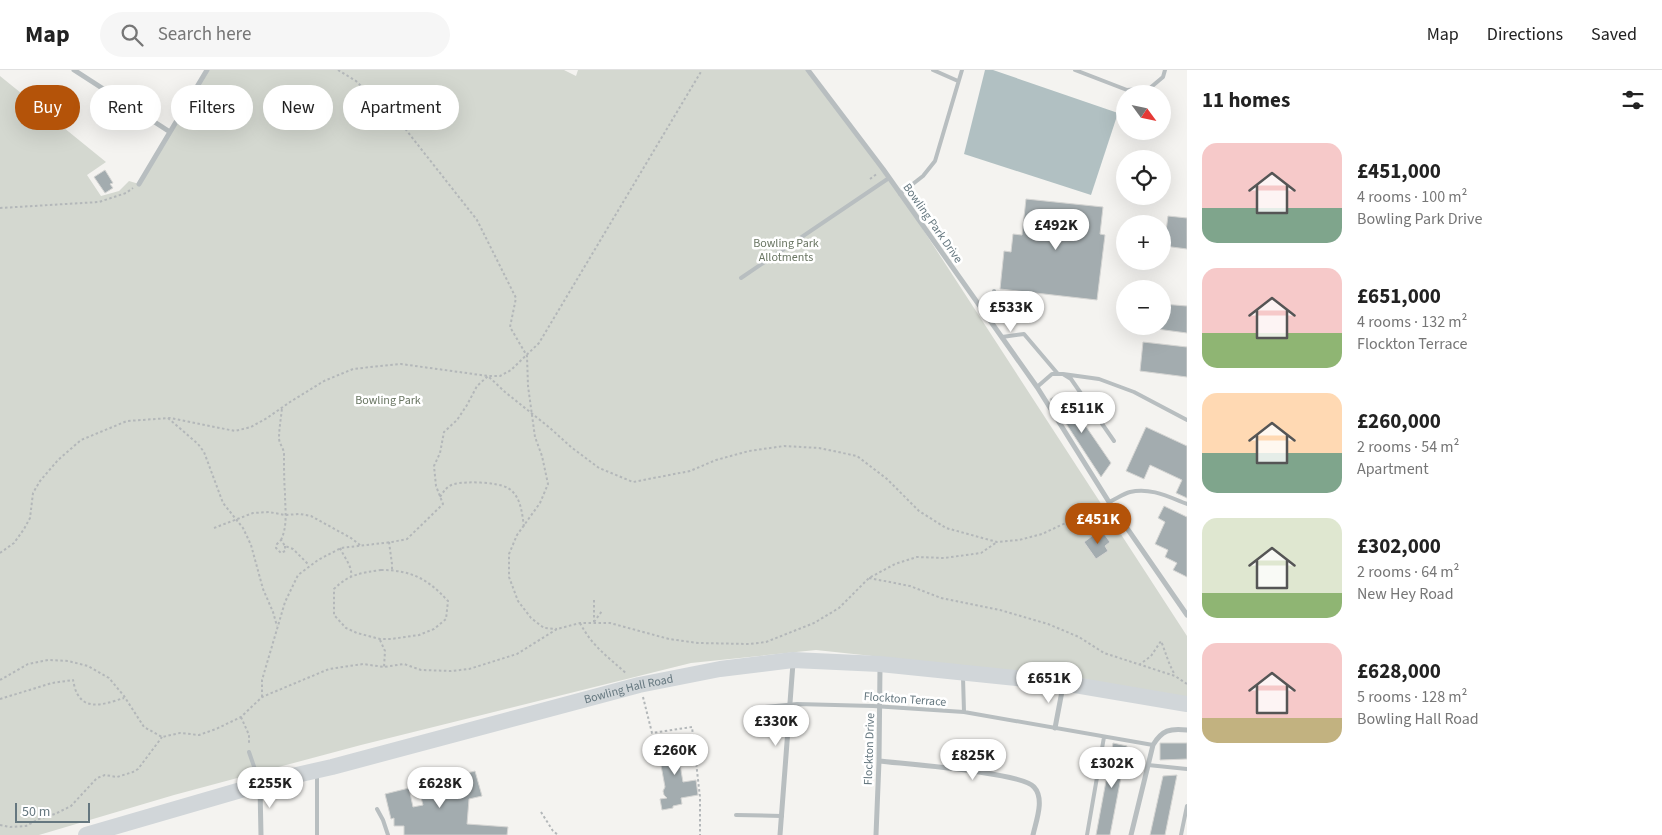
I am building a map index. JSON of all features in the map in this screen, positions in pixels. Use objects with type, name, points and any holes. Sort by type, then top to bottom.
[{"type":"street","points":[[74,70],[170,132]]},
{"type":"street","points":[[81,76],[85,70]]},
{"type":"street","points":[[139,184],[207,70]]},
{"type":"street","name":"Bowling Park Drive","points":[[808,70],[889,178],[1037,387],[1109,502],[1187,615]]},
{"type":"street","points":[[780,835],[794,660]]},
{"type":"street","name":"Bowling Hall Road","points":[[86,835],[260,784],[317,771],[639,685],[720,669],[794,660],[880,664],[1063,683],[1187,704]]},
{"type":"street","name":"Flockton Drive","points":[[876,835],[880,664]]},
{"type":"street","points":[[1055,728],[1063,683]]},
{"type":"street","points":[[1131,835],[1153,745],[1159,735],[1166,731],[1187,730]]},
{"type":"street","points":[[879,761],[995,774],[1022,780],[1034,786],[1040,799],[1033,835]]},
{"type":"street","points":[[260,784],[261,835]]},
{"type":"lane","points":[[934,70],[958,81]]},
{"type":"lane","points":[[900,194],[923,176],[936,161],[962,70]]},
{"type":"lane","points":[[1076,70],[1127,90],[1150,88],[1163,77],[1165,70]]},
{"type":"lane","points":[[741,278],[889,178]]},
{"type":"lane","points":[[981,308],[993,298],[994,291]]},
{"type":"lane","points":[[1002,338],[1024,334],[1058,374]]},
{"type":"lane","points":[[1037,387],[1052,374],[1099,380],[1134,392],[1187,420]]},
{"type":"lane","points":[[1063,374],[1071,379],[1114,440]]},
{"type":"lane","points":[[1109,502],[1130,492],[1149,490],[1187,504]]},
{"type":"lane","points":[[963,672],[964,712]]},
{"type":"lane","name":"Flockton Terrace","points":[[754,708],[790,704],[964,712],[1153,745]]},
{"type":"lane","points":[[1086,835],[1104,737]]},
{"type":"lane","points":[[249,752],[260,784]]},
{"type":"lane","points":[[1148,765],[1187,769]]},
{"type":"lane","points":[[316,835],[317,771]]},
{"type":"lane","points":[[1181,835],[1187,806]]},
{"type":"lane","points":[[377,809],[384,820],[388,835]]},
{"type":"lane","points":[[736,815],[782,816]]},
{"type":"path","points":[[338,70],[356,81],[402,126],[477,220],[516,298],[510,326],[527,356],[528,386],[535,438],[542,456],[548,484],[540,503],[518,535],[509,554],[510,577],[518,601],[531,618],[544,628],[557,629]]},
{"type":"path","points":[[0,553],[14,543],[24,529],[30,518],[33,493],[40,481],[58,460],[81,440],[127,421],[168,418],[235,431],[251,427],[324,381],[354,369],[401,364],[488,376],[500,376],[511,370],[527,356],[543,336],[702,70]]},
{"type":"path","points":[[0,208],[99,202],[126,194],[139,184]]},
{"type":"path","points":[[488,376],[571,447],[599,468],[633,482],[690,472],[716,460],[749,451],[784,446],[819,448],[857,456],[887,479],[919,511],[946,528],[997,542],[1019,540],[1042,534],[1109,502]]},
{"type":"path","points":[[262,697],[262,680],[285,602],[298,575],[340,548],[407,539],[443,504],[436,486],[434,466],[440,453],[444,432],[457,420],[477,386],[488,376]]},
{"type":"path","points":[[282,408],[279,442],[284,452],[283,463],[287,507],[284,534],[276,548],[281,553],[285,551],[285,546]]},
{"type":"path","points":[[168,418],[198,444],[204,452],[223,503],[243,528],[251,545],[263,589],[278,628]]},
{"type":"path","points":[[440,497],[444,490],[454,484],[493,483],[509,489],[518,499],[524,527]]},
{"type":"path","points":[[214,528],[253,514],[269,512],[285,515],[300,514],[311,516],[361,545]]},
{"type":"path","points":[[281,540],[285,546],[293,549],[310,566]]},
{"type":"path","points":[[389,542],[392,570]]},
{"type":"path","points":[[0,825],[10,827],[26,826],[71,806],[97,778],[105,775],[118,777],[138,769],[162,737],[180,733],[199,735],[216,729],[242,717],[262,697],[329,669],[363,664],[384,667],[404,664],[421,670],[452,671],[469,669],[517,654],[557,629],[580,623],[594,622],[610,623],[670,639],[698,643],[750,644],[766,642],[814,623],[839,608],[869,578],[894,564],[917,557],[944,558],[981,553],[997,542]]},
{"type":"path","points":[[340,548],[349,563],[352,573],[351,577]]},
{"type":"path","points":[[392,570],[398,570],[418,577],[435,587],[448,601],[446,618],[434,629],[419,635],[391,639],[380,639],[346,628],[334,615],[334,588],[343,580],[351,577],[362,573],[392,570]]},
{"type":"path","points":[[869,578],[910,586],[941,598],[1000,610],[1048,624],[1078,637],[1104,654],[1175,676],[1187,684]]},
{"type":"path","points":[[594,600],[594,622]]},
{"type":"path","points":[[594,622],[602,611]]},
{"type":"path","points":[[580,623],[586,635],[597,649],[639,685],[652,733],[692,727],[700,798],[700,835]]},
{"type":"path","points":[[380,639],[384,651],[384,667]]},
{"type":"path","points":[[1139,665],[1151,656],[1160,641],[1175,676]]},
{"type":"path","points":[[0,680],[28,664],[48,660],[68,661],[88,666],[109,678],[144,727],[162,737]]},
{"type":"path","points":[[0,699],[52,683],[73,680],[78,696],[86,704],[108,703],[124,697]]},
{"type":"path","points":[[242,717],[248,735],[249,752]]},
{"type":"path","points":[[541,812],[553,831],[558,835]]},
{"type":"green space","name":"Bowling Park","points":[[207,70],[564,70],[576,76],[578,70],[808,70],[900,194],[1187,636],[1187,700],[1080,678],[816,650],[691,663],[361,745],[174,795],[39,835],[0,835],[0,76],[15,88],[15,130],[67,130],[106,162],[87,175],[101,196],[119,191],[129,181],[139,184],[171,130],[253,130],[253,85],[198,85]]},
{"type":"shaded area","points":[[985,70],[993,70],[1116,112],[1116,119],[1091,195],[964,154]]},
{"type":"building","points":[[105,170],[113,183],[110,184],[113,188],[105,193],[94,177]]},
{"type":"building","points":[[1026,199],[1103,207],[1100,234],[1105,235],[1097,300],[1000,289],[1004,251],[1011,252],[1013,234],[1022,235]]},
{"type":"building","points":[[1171,216],[1187,218],[1187,249],[1171,247]]},
{"type":"building","points":[[1171,305],[1187,306],[1187,333],[1171,331]]},
{"type":"building","points":[[1143,342],[1187,347],[1187,377],[1140,371]]},
{"type":"building","points":[[1063,393],[1111,463],[1101,477],[1050,399]]},
{"type":"building","points":[[1146,427],[1187,446],[1187,498],[1176,493],[1182,480],[1150,465],[1144,479],[1126,471]]},
{"type":"building","points":[[1164,506],[1187,517],[1187,577],[1173,570],[1177,563],[1165,557],[1168,550],[1155,544],[1165,522],[1158,518]]},
{"type":"building","points":[[1102,531],[1110,542],[1105,546],[1108,551],[1096,559],[1084,542]]},
{"type":"building","points":[[689,743],[691,757],[679,759],[683,782],[696,780],[698,795],[681,798],[682,804],[662,810],[660,799],[667,798],[663,791],[665,787],[658,749]]},
{"type":"building","points":[[1113,743],[1127,746],[1110,835],[1096,835]]},
{"type":"building","points":[[1160,743],[1187,743],[1187,759],[1160,760]]},
{"type":"building","points":[[475,771],[482,796],[469,799],[467,824],[508,827],[507,835],[404,835],[404,826],[394,826],[394,818],[391,819],[385,794],[409,788],[413,807],[423,805],[418,786]]},
{"type":"building","points":[[1177,775],[1165,835],[1150,835],[1163,776]]},
{"type":"park label","name":"Bowling Park Allotments","points":[[786,250]]}]
